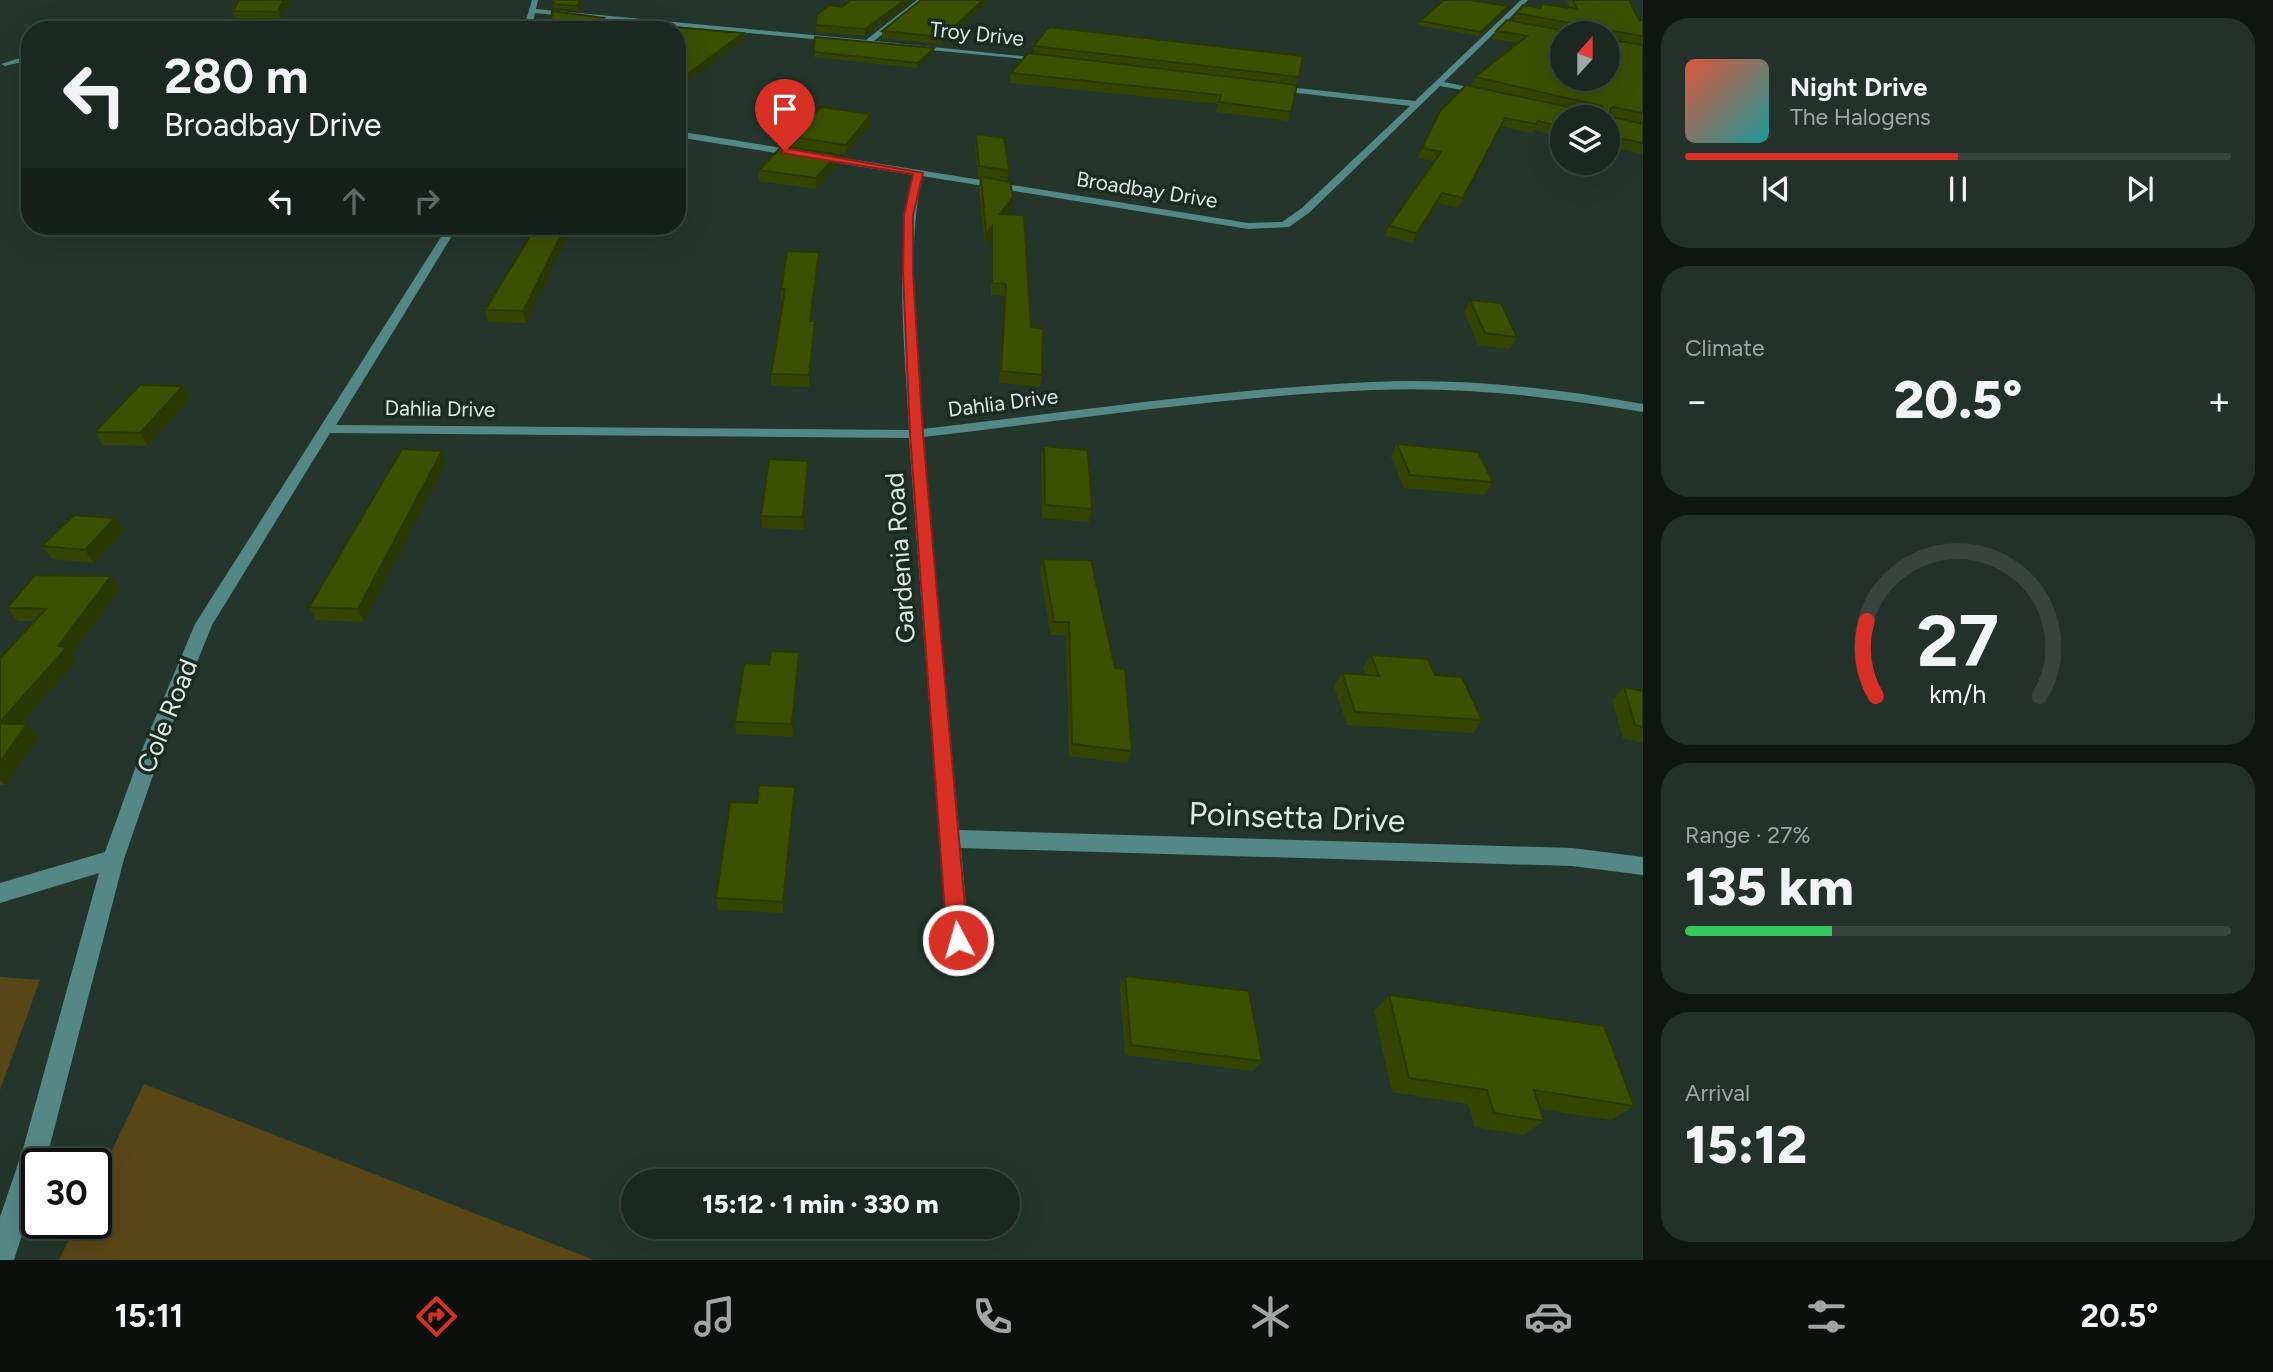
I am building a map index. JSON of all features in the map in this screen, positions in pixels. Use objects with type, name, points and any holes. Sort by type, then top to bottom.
[{"type":"street","points":[[530,21],[535,0]]},
{"type":"street","points":[[869,41],[921,0]]},
{"type":"street","name":"Broadbay Drive","points":[[686,135],[1248,226],[1285,225],[1306,210],[1525,0]]},
{"type":"street","name":"Troy Drive","points":[[534,11],[646,21]]},
{"type":"street","points":[[1502,23],[1514,25]]},
{"type":"street","name":"Troy Drive","points":[[686,25],[1058,61]]},
{"type":"street","points":[[5,64],[21,60]]},
{"type":"street","points":[[1438,83],[1500,97]]},
{"type":"street","points":[[1265,86],[1416,104]]},
{"type":"street","name":"Gardenia Road","points":[[918,173],[909,215],[908,272],[916,434],[958,940]]},
{"type":"street","name":"Cole Road","points":[[0,1259],[36,1149],[113,859],[151,752],[204,624],[447,235]]},
{"type":"street","name":"Dahlia Drive","points":[[324,429],[916,434],[1211,400],[1373,386],[1458,387],[1592,399],[1643,408]]},
{"type":"street","name":"Poinsetta Drive","points":[[948,839],[1572,857],[1643,866]]},
{"type":"street","points":[[0,893],[113,859]]},
{"type":"shaded area","points":[[0,977],[40,980],[0,1090]]},
{"type":"shaded area","points":[[144,1084],[594,1260],[59,1260],[69,1239],[112,1239],[112,1150]]},
{"type":"building","points":[[239,0],[283,0],[278,12],[233,11]]},
{"type":"building","points":[[554,0],[580,0],[577,6],[553,4]]},
{"type":"building","points":[[851,0],[905,0],[865,29],[816,25],[817,15],[829,5],[842,7]]},
{"type":"building","points":[[921,0],[983,0],[943,37],[882,31]]},
{"type":"building","points":[[1444,0],[1469,0],[1508,6],[1481,32],[1420,21]]},
{"type":"building","points":[[1573,0],[1629,0],[1639,20],[1643,20],[1643,36],[1620,32],[1620,21],[1559,21],[1516,13],[1523,5],[1540,8],[1543,4],[1577,9]]},
{"type":"building","points":[[552,11],[604,18],[600,21],[551,21]]},
{"type":"building","points":[[228,19],[274,20],[274,21],[227,21]]},
{"type":"building","points":[[1507,20],[1550,28],[1550,91],[1620,91],[1620,41],[1643,45],[1643,113],[1620,108],[1620,105],[1598,105],[1475,77],[1527,36],[1496,31]]},
{"type":"building","points":[[1049,27],[1303,56],[1299,77],[1034,46]]},
{"type":"building","points":[[686,28],[743,33],[686,75]]},
{"type":"building","points":[[815,37],[934,48],[918,63],[814,52]]},
{"type":"building","points":[[1028,53],[1297,85],[1291,112],[1219,102],[1221,95],[1011,73]]},
{"type":"building","points":[[1466,85],[1558,105],[1550,105],[1550,124],[1505,118],[1463,198],[1442,193],[1417,233],[1389,226],[1441,152],[1422,148],[1440,111]]},
{"type":"building","points":[[821,107],[871,114],[846,145],[792,137]]},
{"type":"building","points":[[1620,119],[1643,124],[1643,143],[1620,138]]},
{"type":"building","points":[[976,134],[1004,138],[1009,171],[979,166]]},
{"type":"building","points":[[782,146],[837,155],[816,178],[759,170]]},
{"type":"building","points":[[981,177],[1010,182],[1013,197],[1000,214],[1024,215],[1031,327],[1043,328],[1042,375],[1001,371],[1006,284],[992,283],[992,226],[986,233]]},
{"type":"building","points":[[531,235],[561,235],[523,311],[485,310]]},
{"type":"building","points":[[787,251],[819,252],[810,321],[815,321],[809,375],[771,374],[785,289],[781,289]]},
{"type":"building","points":[[1470,300],[1501,303],[1517,337],[1485,333]]},
{"type":"building","points":[[140,385],[183,386],[140,433],[95,432]]},
{"type":"building","points":[[1397,444],[1478,452],[1493,482],[1410,475]]},
{"type":"building","points":[[1044,446],[1088,450],[1092,509],[1045,505]]},
{"type":"building","points":[[402,449],[442,451],[358,609],[309,607]]},
{"type":"building","points":[[769,459],[808,461],[803,517],[761,516]]},
{"type":"building","points":[[74,515],[115,518],[85,550],[42,546]]},
{"type":"building","points":[[1043,559],[1091,560],[1115,668],[1125,669],[1132,751],[1072,744],[1069,622],[1054,622]]},
{"type":"building","points":[[35,575],[111,576],[58,646],[67,647],[0,722],[0,658],[46,609],[7,608]]},
{"type":"building","points":[[771,651],[799,652],[792,724],[735,722],[744,663],[769,664]]},
{"type":"building","points":[[1371,655],[1428,659],[1435,675],[1462,677],[1482,720],[1355,712],[1342,673],[1379,676]]},
{"type":"building","points":[[1624,687],[1643,691],[1643,727],[1635,725]]},
{"type":"building","points":[[0,724],[27,724],[0,762]]},
{"type":"building","points":[[759,785],[795,787],[783,902],[716,898],[730,802],[757,803]]},
{"type":"building","points":[[1125,976],[1249,991],[1262,1061],[1131,1045]]},
{"type":"building","points":[[1389,995],[1604,1026],[1634,1106],[1534,1090],[1544,1121],[1494,1113],[1487,1090],[1409,1078]]},
{"type":"route","points":[[785,151],[918,173],[909,215],[908,272],[916,434],[958,940]]}]
